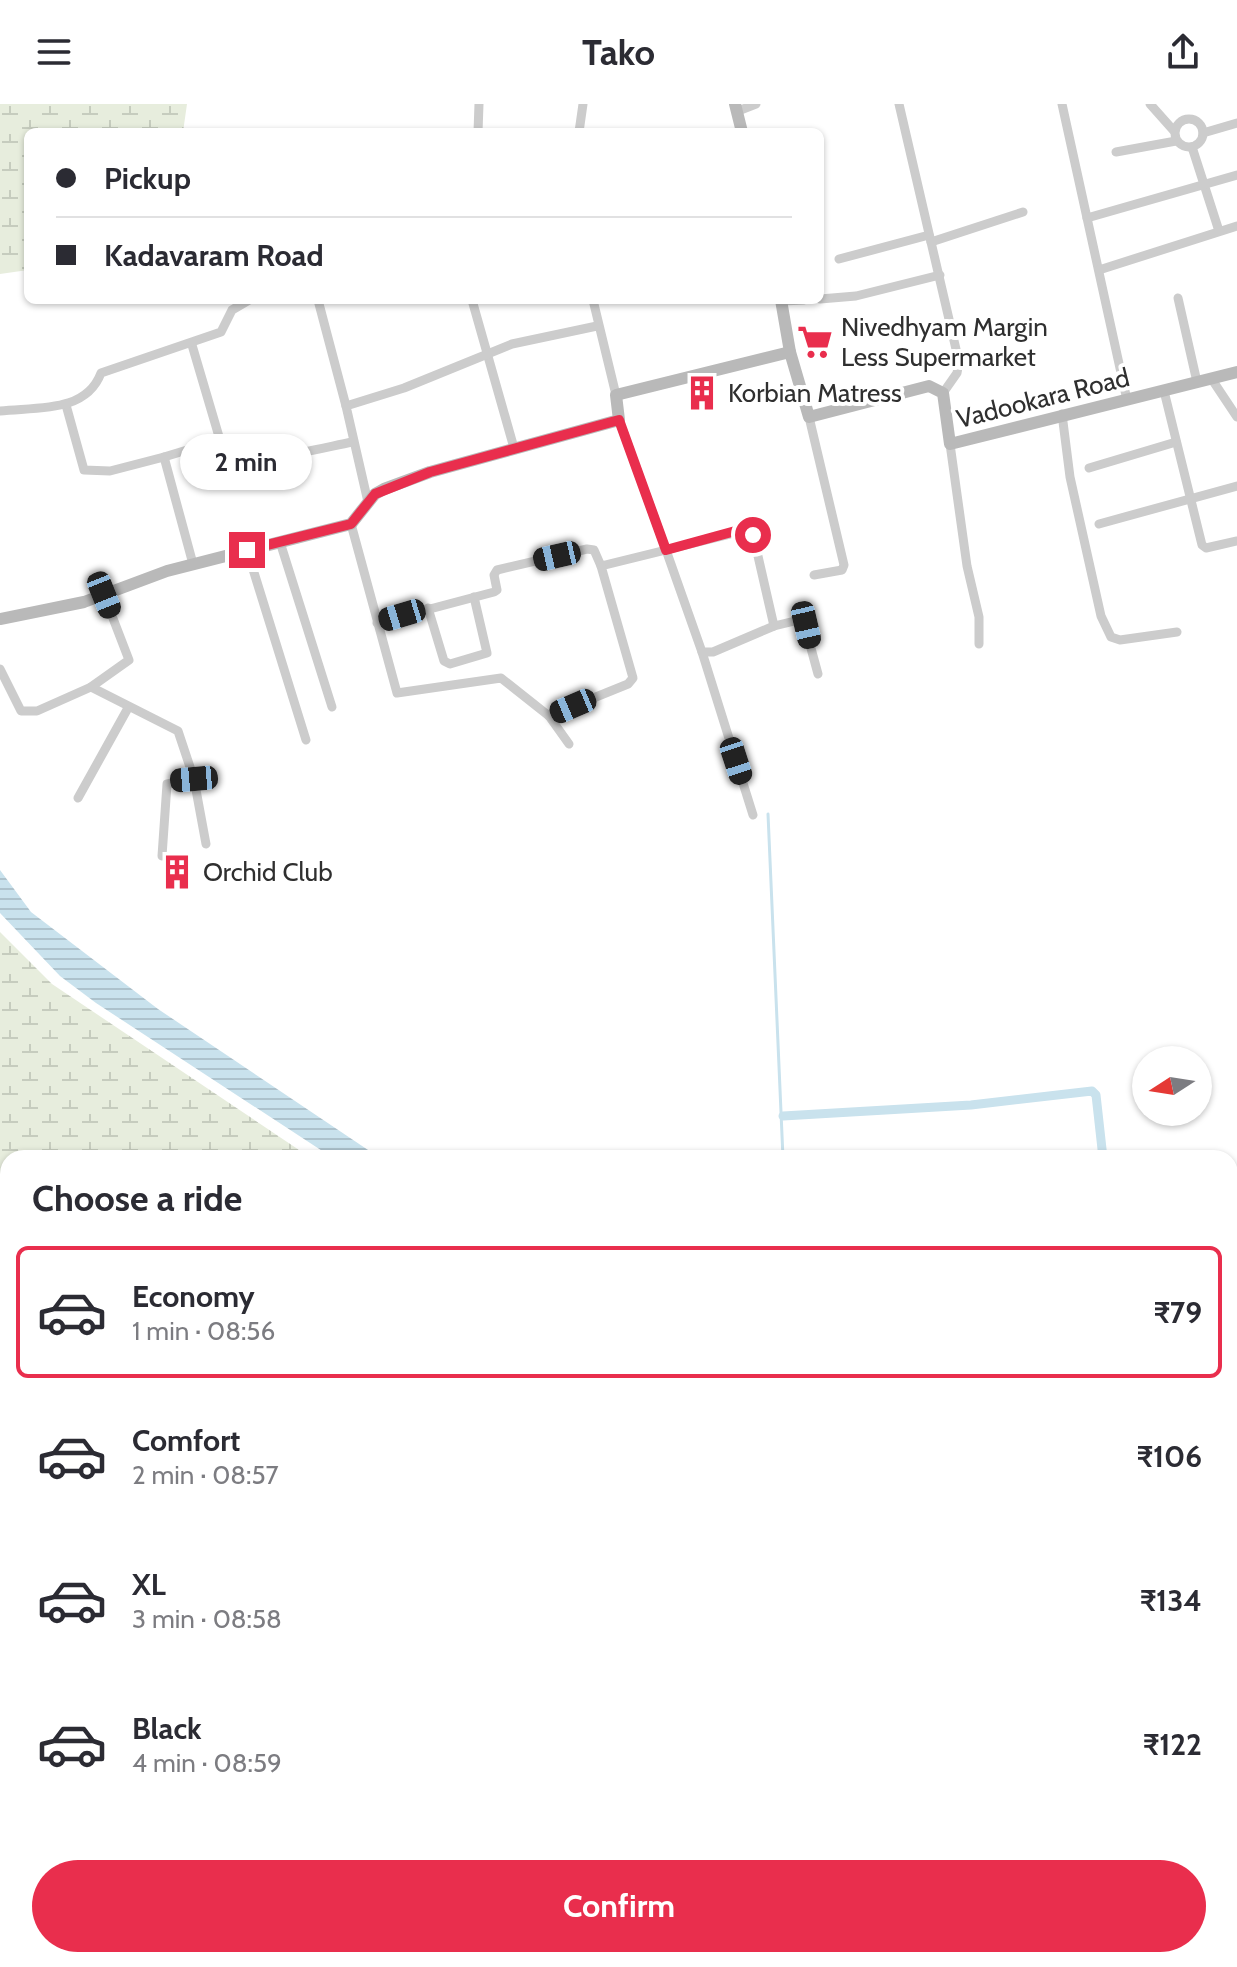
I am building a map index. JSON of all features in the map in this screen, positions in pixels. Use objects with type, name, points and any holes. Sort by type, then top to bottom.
[{"type":"main road","points":[[737,108],[741,128]]},
{"type":"main road","points":[[782,304],[790,352],[809,417]]},
{"type":"main road","points":[[0,619],[104,595],[193,564],[351,524],[368,502],[384,489],[430,472],[619,420],[616,395],[790,352]]},
{"type":"main road","name":"Vadookara Road","points":[[809,417],[879,396],[929,386],[943,393],[950,444],[1237,372]]},
{"type":"street","points":[[478,128],[479,104]]},
{"type":"street","points":[[580,128],[583,104]]},
{"type":"street","points":[[737,108],[756,104]]},
{"type":"street","points":[[899,104],[959,362],[957,373],[943,393]]},
{"type":"street","points":[[1062,104],[1127,400]]},
{"type":"street","points":[[1150,104],[1183,147],[1192,147],[1200,142],[1203,133],[1196,121],[1187,119],[1179,123],[1175,136]]},
{"type":"street","points":[[1203,133],[1237,123]]},
{"type":"street","points":[[1116,152],[1175,136]]},
{"type":"street","points":[[1192,147],[1219,231]]},
{"type":"street","points":[[1087,218],[1237,175]]},
{"type":"street","points":[[839,259],[930,239],[1023,212]]},
{"type":"street","points":[[1099,270],[1237,226]]},
{"type":"street","points":[[824,299],[856,296],[940,275]]},
{"type":"street","points":[[1178,298],[1197,382]]},
{"type":"street","points":[[0,411],[66,405],[95,390],[101,373],[192,345],[221,332],[232,310],[242,304]]},
{"type":"street","points":[[319,304],[368,502]]},
{"type":"street","points":[[473,304],[514,448]]},
{"type":"street","points":[[594,304],[616,395]]},
{"type":"street","points":[[346,406],[404,388],[512,344],[597,326]]},
{"type":"street","points":[[192,345],[220,440],[244,454],[272,455],[352,442]]},
{"type":"street","points":[[1211,378],[1237,417]]},
{"type":"street","points":[[1164,391],[1204,547],[1237,541]]},
{"type":"street","points":[[66,405],[84,470],[110,471],[220,440]]},
{"type":"street","points":[[1062,414],[1070,477],[1101,616],[1111,637],[1120,640],[1177,632]]},
{"type":"street","points":[[809,417],[844,565],[842,570],[814,575]]},
{"type":"street","points":[[619,420],[702,652],[753,815]]},
{"type":"street","points":[[1089,468],[1176,442]]},
{"type":"street","points":[[950,444],[967,566],[979,617],[979,644]]},
{"type":"street","points":[[164,457],[193,564]]},
{"type":"street","points":[[1099,524],[1237,486]]},
{"type":"street","points":[[351,524],[397,693],[501,678],[513,684],[549,716],[569,744]]},
{"type":"street","points":[[601,566],[747,530],[755,543],[774,626]]},
{"type":"street","points":[[280,542],[332,707]]},
{"type":"street","points":[[377,623],[497,590],[494,575],[497,570],[591,549],[601,566],[633,678],[628,684],[549,716]]},
{"type":"street","points":[[247,550],[306,740]]},
{"type":"street","points":[[0,669],[15,705],[28,713],[91,687],[129,660],[104,595]]},
{"type":"street","points":[[428,608],[444,661],[450,664],[487,653],[474,597]]},
{"type":"street","points":[[702,652],[713,652],[774,626],[805,621],[818,674]]},
{"type":"street","points":[[91,687],[178,731],[194,779],[206,844]]},
{"type":"street","points":[[78,798],[128,708]]},
{"type":"street","points":[[162,856],[167,784],[194,779]]},
{"type":"green space","points":[[0,104],[187,104],[184,128],[24,128],[24,271],[0,274]]},
{"type":"green space","points":[[0,932],[52,984],[299,1150],[0,1150]]},
{"type":"water","points":[[0,870],[31,912],[158,1009],[368,1150],[321,1150],[96,1003],[60,976],[0,913]]},
{"type":"waterway","points":[[768,814],[783,1150]]},
{"type":"waterway","points":[[783,1116],[971,1105],[1092,1091],[1096,1095],[1102,1150]]},
{"type":"place","name":"Nivedhyam Margin Less Supermarket","points":[[815,342]]},
{"type":"place","name":"Korbian Matress","points":[[702,393]]},
{"type":"place","name":"Orchid Club","points":[[177,872]]},
{"type":"route","points":[[247,550],[351,524],[375,494],[430,472],[619,420],[639,484],[666,550],[739,530],[747,530],[753,535]]}]
